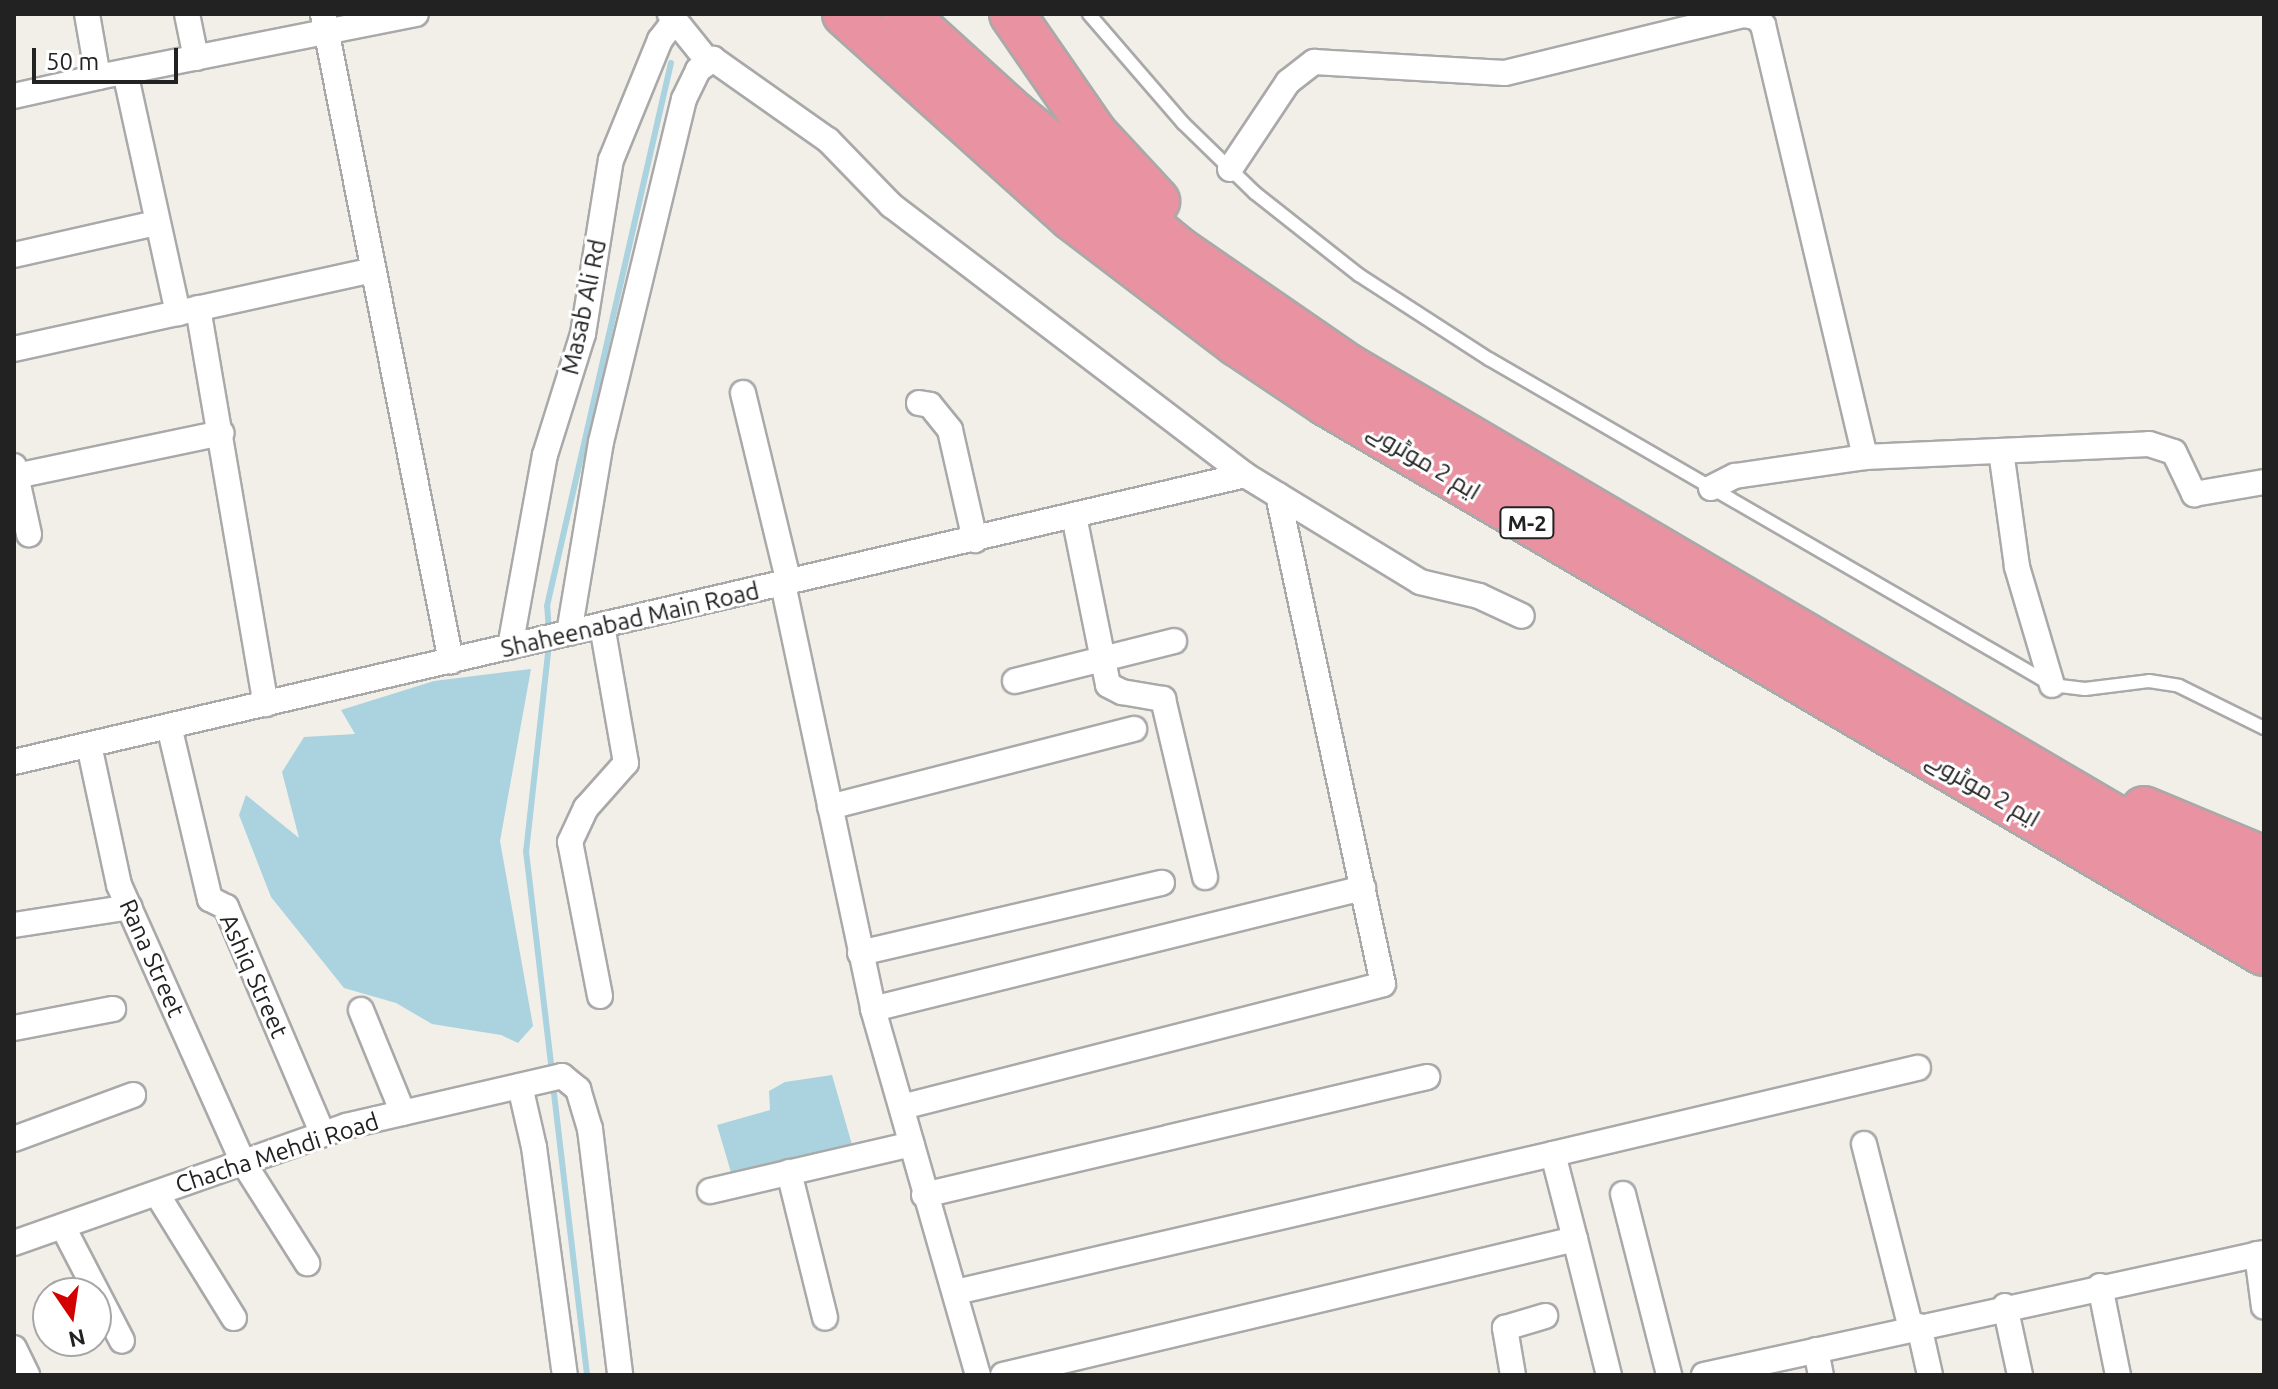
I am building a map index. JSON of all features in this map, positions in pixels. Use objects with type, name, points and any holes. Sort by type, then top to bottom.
[{"type":"highway","points":[[821,14],[1017,190],[1154,282]]},
{"type":"highway","name":"ایم 2 موٹروے","points":[[845,14],[989,148],[1154,282],[1339,411],[2264,953]]},
{"type":"highway","name":"ایم 2 موٹروے","points":[[904,14],[1014,114],[1179,250],[1347,366],[1597,517],[2264,905]]},
{"type":"highway","points":[[1012,14],[1094,133],[1178,220],[1273,294],[1597,517]]},
{"type":"highway","points":[[1973,736],[2264,859]]},
{"type":"street","points":[[87,14],[98,77]]},
{"type":"street","points":[[187,14],[196,58]]},
{"type":"street","points":[[14,96],[196,58],[325,23],[412,14]]},
{"type":"street","points":[[1230,169],[1288,82],[1314,62],[1505,73],[1743,15],[1756,17],[1763,25],[1865,457]]},
{"type":"street","points":[[671,18],[707,60],[727,66],[828,140],[891,205],[1245,475],[1420,582],[1479,596],[1522,616]]},
{"type":"street","name":"Masab Ali Rd","points":[[510,647],[545,455],[583,334],[611,160],[671,18]]},
{"type":"street","points":[[325,23],[451,661]]},
{"type":"street","points":[[569,633],[601,442],[684,99],[707,60]]},
{"type":"street","points":[[125,72],[156,223],[188,310],[222,433],[266,704]]},
{"type":"street","points":[[14,255],[156,223]]},
{"type":"street","points":[[14,349],[373,270]]},
{"type":"street","points":[[743,393],[786,584],[873,1009],[978,1375]]},
{"type":"street","points":[[919,403],[930,405],[950,430],[975,540]]},
{"type":"street","points":[[29,534],[15,471],[222,433]]},
{"type":"street","points":[[1711,488],[1735,476],[1865,457],[2162,445],[2174,452],[2194,494],[2264,482]]},
{"type":"street","points":[[2001,451],[2017,567],[2052,685]]},
{"type":"street","name":"Shaheenabad Main Road","points":[[14,762],[1245,475]]},
{"type":"street","points":[[902,1107],[1383,984],[1278,495]]},
{"type":"street","points":[[1074,516],[1108,685],[1115,690],[1163,699],[1205,877]]},
{"type":"street","points":[[600,996],[570,842],[586,808],[626,763],[602,626]]},
{"type":"street","points":[[1015,681],[1174,641]]},
{"type":"street","name":"Ashiq Street","points":[[169,726],[210,899],[226,907],[323,1134]]},
{"type":"street","points":[[830,807],[1134,729]]},
{"type":"street","name":"Rana Street","points":[[89,745],[119,885],[243,1162],[307,1263]]},
{"type":"street","points":[[860,953],[1162,883]]},
{"type":"street","points":[[873,1009],[1363,888]]},
{"type":"street","points":[[14,925],[130,907]]},
{"type":"street","points":[[14,1028],[113,1009]]},
{"type":"street","points":[[361,1010],[403,1113]]},
{"type":"street","points":[[956,1292],[1918,1068]]},
{"type":"street","points":[[924,1195],[1427,1077]]},
{"type":"street","name":"Chacha Mehdi Road","points":[[14,1243],[323,1134],[553,1078],[578,1089],[590,1129],[620,1375]]},
{"type":"street","points":[[520,1086],[534,1147],[565,1375]]},
{"type":"street","points":[[14,1139],[133,1095]]},
{"type":"street","points":[[710,1191],[912,1144]]},
{"type":"street","points":[[1864,1144],[1930,1375]]},
{"type":"street","points":[[1553,1154],[1609,1375]]},
{"type":"street","points":[[789,1172],[825,1318]]},
{"type":"street","points":[[157,1194],[234,1318]]},
{"type":"street","points":[[1623,1194],[1669,1375]]},
{"type":"street","points":[[63,1227],[122,1341]]},
{"type":"street","points":[[1003,1375],[1575,1239]]},
{"type":"street","points":[[1714,1374],[2005,1306],[2260,1253],[2264,1307]]},
{"type":"street","points":[[2100,1286],[2118,1375]]},
{"type":"street","points":[[2005,1306],[2020,1375]]},
{"type":"street","points":[[1513,1375],[1505,1328],[1545,1316]]},
{"type":"street","points":[[14,1348],[27,1375]]},
{"type":"street","points":[[1816,1350],[1821,1375]]},
{"type":"lane","points":[[1089,14],[1230,169],[1359,275],[1489,359],[2052,685],[2085,689],[2149,681],[2179,686],[2264,728]]},
{"type":"water","points":[[531,669],[500,841],[533,1026],[518,1043],[501,1035],[432,1024],[396,1003],[344,988],[271,897],[239,815],[246,795],[299,838],[282,772],[304,737],[355,734],[341,710],[434,681]]},
{"type":"water","points":[[832,1075],[853,1148],[733,1179],[717,1125],[770,1110],[769,1091],[785,1082]]},
{"type":"waterway","points":[[549,632],[547,606],[671,63]]},
{"type":"waterway","points":[[549,644],[526,851],[552,1073]]},
{"type":"waterway","points":[[553,1085],[587,1375]]}]
